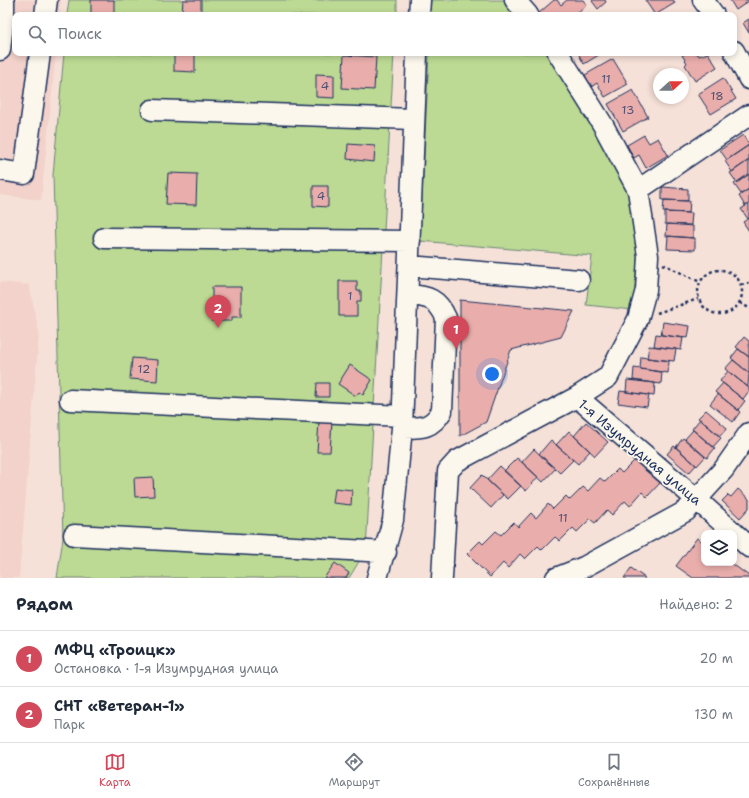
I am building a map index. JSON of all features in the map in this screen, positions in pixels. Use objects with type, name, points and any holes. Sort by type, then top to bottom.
[{"type":"street","points":[[0,50],[4,0]]},
{"type":"street","points":[[45,12],[47,0]]},
{"type":"street","points":[[419,12],[420,0]]},
{"type":"street","points":[[515,0],[525,12]]},
{"type":"street","points":[[703,0],[712,12]]},
{"type":"street","points":[[0,170],[24,174],[40,56]]},
{"type":"street","points":[[377,578],[386,552],[393,520],[402,422],[410,241],[413,119],[417,56]]},
{"type":"street","points":[[560,56],[603,125],[638,190],[648,256],[646,290],[638,319],[608,377],[577,397]]},
{"type":"street","points":[[737,56],[749,79]]},
{"type":"street","points":[[152,110],[413,119]]},
{"type":"street","points":[[638,190],[749,115]]},
{"type":"street","points":[[104,238],[410,241]]},
{"type":"street","points":[[409,266],[579,280]]},
{"type":"street","points":[[70,400],[402,422],[419,428],[428,426],[436,420],[442,411],[446,318],[441,307],[434,301],[423,296],[408,296]]},
{"type":"street","name":"1-я Изумрудная улица","points":[[442,578],[448,471],[457,461],[577,397],[731,530]]},
{"type":"street","points":[[559,578],[686,511],[724,469],[749,433]]},
{"type":"street","points":[[74,534],[386,552]]},
{"type":"street","name":"1-я Изумрудная улица","points":[[737,536],[749,547]]},
{"type":"path","points":[[648,256],[700,282]]},
{"type":"path","points":[[721,270],[734,275],[741,285],[742,296],[740,303],[734,310],[720,315],[707,310],[698,299],[697,292],[700,282],[707,273],[721,270]]},
{"type":"path","points":[[741,285],[749,283]]},
{"type":"path","points":[[638,319],[698,299]]},
{"type":"path","points":[[740,303],[749,308]]},
{"type":"shaded area","points":[[0,0],[61,0],[59,12],[12,12],[12,56],[56,56],[41,200],[0,195]]},
{"type":"shaded area","points":[[0,282],[29,285],[39,333],[19,578],[0,578]]},
{"type":"green space","points":[[69,0],[397,0],[397,12],[67,12]]},
{"type":"green space","points":[[431,0],[504,0],[514,12],[430,12]]},
{"type":"green space","points":[[64,56],[394,56],[366,550],[349,578],[57,578],[63,538],[53,175]]},
{"type":"green space","points":[[429,56],[552,56],[628,190],[638,250],[633,310],[586,305],[592,256],[420,241]]},
{"type":"building","points":[[91,0],[114,0],[114,12],[91,12]]},
{"type":"building","points":[[183,0],[201,0],[201,12],[182,12]]},
{"type":"building","points":[[554,0],[557,0],[561,5],[567,0],[583,0],[587,5],[579,12],[540,12]]},
{"type":"building","points":[[605,0],[606,2],[598,9],[592,1]]},
{"type":"building","points":[[645,0],[673,0],[675,3],[660,12],[653,12]]},
{"type":"building","points":[[730,0],[749,0],[749,1],[736,10]]},
{"type":"building","points":[[749,19],[749,33],[743,23]]},
{"type":"building","points":[[174,56],[195,56],[195,72],[174,71]]},
{"type":"building","points":[[344,56],[376,57],[374,90],[342,88]]},
{"type":"building","points":[[580,56],[597,56],[584,64]]},
{"type":"building","points":[[683,56],[710,56],[717,67],[695,81],[689,71],[689,68],[687,68],[685,65],[687,63]]},
{"type":"building","points":[[613,59],[628,84],[605,97],[597,83],[591,87],[585,75]]},
{"type":"building","points":[[316,74],[334,75],[334,98],[316,97]]},
{"type":"building","points":[[723,78],[736,99],[711,114],[698,94]]},
{"type":"building","points":[[633,90],[648,117],[623,131],[608,104]]},
{"type":"building","points":[[644,135],[649,143],[658,138],[668,155],[646,168],[639,155],[634,158],[627,145]]},
{"type":"building","points":[[743,135],[749,145],[727,160],[720,150]]},
{"type":"building","points":[[348,144],[375,146],[374,162],[347,159]]},
{"type":"building","points":[[749,145],[749,160],[732,172],[725,161]]},
{"type":"building","points":[[749,160],[749,174],[737,183],[730,173]]},
{"type":"building","points":[[168,173],[197,174],[196,205],[166,204]]},
{"type":"building","points":[[749,174],[749,189],[741,194],[734,184]]},
{"type":"building","points":[[313,186],[328,186],[328,207],[313,206]]},
{"type":"building","points":[[662,187],[688,189],[688,201],[662,200]]},
{"type":"building","points":[[749,189],[749,204],[745,206],[739,196]]},
{"type":"building","points":[[664,200],[690,201],[689,213],[663,212]]},
{"type":"building","points":[[749,204],[749,218],[748,219],[741,209]]},
{"type":"building","points":[[665,212],[692,213],[691,225],[665,224]]},
{"type":"building","points":[[749,218],[749,231],[743,222]]},
{"type":"building","points":[[667,224],[693,226],[693,238],[666,236]]},
{"type":"building","points":[[668,236],[695,238],[695,250],[667,249]]},
{"type":"building","points":[[339,281],[357,281],[357,291],[361,291],[361,301],[357,301],[357,316],[339,316]]},
{"type":"building","points":[[212,287],[241,287],[241,317],[232,317],[232,321],[212,321]]},
{"type":"building","points":[[460,300],[574,311],[561,337],[511,350],[486,422],[460,436]]},
{"type":"building","points":[[663,322],[690,326],[688,338],[661,335]]},
{"type":"building","points":[[656,334],[683,338],[681,350],[654,346]]},
{"type":"building","points":[[744,337],[749,341],[749,357],[736,347]]},
{"type":"building","points":[[649,346],[676,349],[674,361],[647,358]]},
{"type":"building","points":[[738,349],[749,357],[749,373],[731,358]]},
{"type":"building","points":[[641,357],[669,361],[668,373],[640,369]]},
{"type":"building","points":[[132,358],[158,360],[157,381],[130,379]]},
{"type":"building","points":[[733,360],[749,373],[748,387],[725,369]]},
{"type":"building","points":[[350,365],[372,380],[363,395],[359,392],[356,396],[338,384]]},
{"type":"building","points":[[634,368],[662,372],[661,384],[633,380]]},
{"type":"building","points":[[728,371],[749,388],[749,391],[743,399],[720,381]]},
{"type":"building","points":[[627,380],[655,383],[654,396],[626,392]]},
{"type":"building","points":[[317,383],[329,383],[329,397],[316,397]]},
{"type":"building","points":[[723,383],[745,401],[738,410],[715,392]]},
{"type":"building","points":[[620,391],[649,395],[647,407],[618,403]]},
{"type":"building","points":[[718,394],[740,412],[733,422],[710,404]]},
{"type":"building","points":[[706,410],[727,428],[720,436],[698,418]]},
{"type":"building","points":[[700,419],[721,438],[713,447],[692,429]]},
{"type":"building","points":[[319,421],[332,421],[330,452],[317,452]]},
{"type":"building","points":[[586,422],[608,442],[595,456],[574,436]]},
{"type":"building","points":[[693,430],[715,448],[707,458],[685,439]]},
{"type":"building","points":[[569,431],[590,451],[578,464],[556,445]]},
{"type":"building","points":[[683,438],[705,457],[697,466],[676,447]]},
{"type":"building","points":[[551,440],[573,460],[560,473],[539,454]]},
{"type":"building","points":[[674,446],[696,465],[689,473],[667,454]]},
{"type":"building","points":[[534,449],[555,469],[543,482],[522,462]]},
{"type":"building","points":[[517,458],[538,477],[526,491],[504,471]]},
{"type":"building","points":[[635,460],[660,483],[647,497],[642,492],[630,506],[625,501],[612,515],[607,510],[595,523],[590,519],[577,532],[573,528],[560,541],[555,537],[542,550],[538,546],[525,559],[520,554],[508,568],[503,563],[490,577],[467,554],[480,541],[483,544],[496,531],[501,535],[514,522],[518,527],[531,513],[536,518],[548,504],[553,509],[566,496],[570,500],[583,487],[588,491],[600,478],[605,482],[618,469],[622,473]]},
{"type":"building","points":[[500,466],[521,486],[508,499],[487,480]]},
{"type":"building","points":[[482,475],[503,495],[491,508],[470,488]]},
{"type":"building","points":[[153,477],[154,496],[135,497],[134,478]]},
{"type":"building","points":[[335,488],[352,490],[351,505],[333,503]]},
{"type":"building","points":[[738,489],[749,499],[749,508],[740,518],[722,501],[728,495],[731,497]]},
{"type":"building","points":[[697,538],[701,541],[701,566],[735,566],[749,576],[749,578],[693,578],[676,566]]},
{"type":"building","points":[[335,563],[349,573],[346,578],[324,578]]},
{"type":"building","points":[[631,568],[645,578],[624,578]]},
{"type":"place","name":"СНТ «Ветеран-1»","points":[[218,328]]},
{"type":"place","name":"МФЦ «Троицк»","points":[[456,349]]}]
